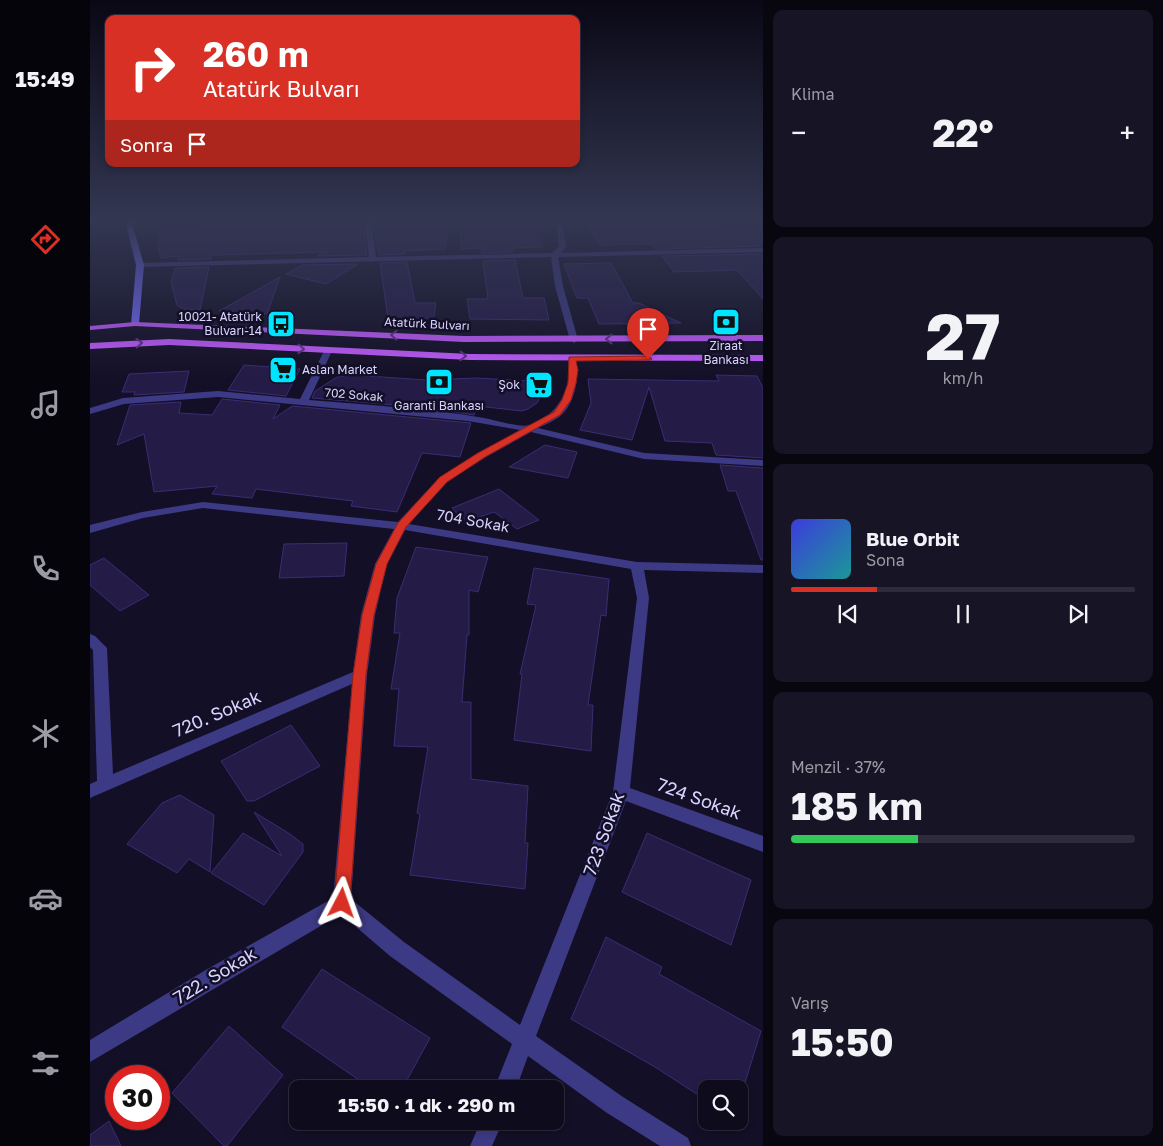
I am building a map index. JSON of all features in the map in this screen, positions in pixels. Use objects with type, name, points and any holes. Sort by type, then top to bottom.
[{"type":"main road","name":"Atatürk Bulvarı","points":[[90,328],[134,324],[464,339],[763,338]]},
{"type":"main road","points":[[90,346],[169,342],[328,351],[572,359],[763,358]]},
{"type":"street","points":[[134,324],[139,273]]},
{"type":"street","points":[[557,273],[574,340]]},
{"type":"street","points":[[303,403],[328,351]]},
{"type":"street","points":[[572,359],[574,370],[572,383],[567,400],[557,414],[482,455],[443,480],[401,526],[381,564],[368,615],[360,675],[342,903],[397,949],[615,1105],[680,1146]]},
{"type":"street","name":"702 Sokak","points":[[90,411],[123,401],[218,394],[468,418],[529,429],[644,456],[763,463]]},
{"type":"street","name":"704 Sokak","points":[[90,529],[142,515],[203,505],[401,526],[637,566],[763,570]]},
{"type":"street","name":"723 Sokak","points":[[509,1080],[621,792],[643,598],[637,566]]},
{"type":"street","points":[[90,639],[100,648],[105,783]]},
{"type":"street","name":"720. Sokak","points":[[90,790],[360,675]]},
{"type":"street","name":"724 Sokak","points":[[621,792],[763,844]]},
{"type":"street","name":"722. Sokak","points":[[90,1052],[211,978],[342,903]]},
{"type":"street","points":[[482,1146],[488,1130]]},
{"type":"building","points":[[173,273],[208,273],[200,310],[183,309],[177,305],[171,282]]},
{"type":"building","points":[[287,273],[343,273],[326,284]]},
{"type":"building","points":[[382,273],[409,273],[415,303],[436,303],[433,321],[388,318]]},
{"type":"building","points":[[485,273],[518,273],[523,298],[544,298],[549,320],[470,319],[467,299],[488,299]]},
{"type":"building","points":[[568,273],[617,273],[633,303],[639,303],[681,323],[599,324],[588,298],[577,298]]},
{"type":"building","points":[[740,273],[763,273],[763,299]]},
{"type":"building","points":[[280,277],[267,314],[219,311]]},
{"type":"building","points":[[244,365],[300,369],[286,396],[228,390]]},
{"type":"building","points":[[189,371],[184,392],[134,395],[135,392],[122,392],[129,374]]},
{"type":"building","points":[[353,375],[426,380],[476,378],[549,382],[537,403],[528,409],[522,411],[477,406],[474,415],[419,407],[312,398],[315,391],[337,377]]},
{"type":"building","points":[[716,375],[757,376],[763,388],[763,458],[716,455],[712,443],[665,441],[649,387],[632,440],[580,430],[591,403],[588,379],[719,381]]},
{"type":"building","points":[[222,399],[280,405],[273,419],[292,406],[471,423],[460,457],[422,453],[397,512],[351,506],[353,501],[256,489],[252,498],[212,494],[217,486],[154,492],[144,434],[117,445],[130,405],[181,402],[179,413],[212,415]]},
{"type":"building","points":[[545,445],[577,452],[568,478],[509,467]]},
{"type":"building","points":[[720,465],[763,468],[763,560],[761,560],[736,491],[728,491]]},
{"type":"building","points":[[499,489],[539,520],[517,529],[494,512],[465,522],[452,508]]},
{"type":"building","points":[[347,543],[344,576],[279,578],[284,544]]},
{"type":"building","points":[[416,547],[488,557],[478,592],[469,590],[469,635],[467,635],[462,702],[471,702],[471,779],[528,786],[525,843],[528,843],[525,889],[410,875],[420,814],[417,813],[428,747],[394,746],[399,689],[391,689],[400,633],[394,633],[397,598]]},
{"type":"building","points":[[104,558],[149,595],[120,611],[90,585],[90,565]]},
{"type":"building","points":[[534,568],[609,579],[606,616],[601,615],[588,705],[593,705],[591,751],[514,740],[522,674],[520,674],[536,605],[527,604]]},
{"type":"building","points":[[291,725],[320,766],[254,801],[247,801],[221,761]]},
{"type":"building","points":[[180,795],[214,815],[210,872],[189,859],[177,873],[127,844],[162,803]]},
{"type":"building","points":[[254,812],[303,844],[303,852],[264,905],[211,873],[243,833],[282,856]]},
{"type":"building","points":[[647,833],[751,880],[731,945],[622,892]]},
{"type":"building","points":[[606,937],[662,967],[659,974],[761,1031],[746,1080],[698,1080],[698,1095],[655,1067],[571,1019]]},
{"type":"building","points":[[322,969],[430,1038],[407,1080],[359,1080],[282,1027]]},
{"type":"building","points":[[229,1026],[283,1075],[227,1146],[224,1146],[172,1093]]},
{"type":"building","points":[[105,1124],[105,1130],[113,1130],[121,1146],[90,1146],[90,1135]]},
{"type":"place","name":"Ziraat Bankası","points":[[726,322]]},
{"type":"place","name":"10021- Atatürk Bulvarı-14","points":[[281,324]]},
{"type":"place","name":"Aslan Market","points":[[283,370]]},
{"type":"place","name":"Garanti Bankası","points":[[439,382]]},
{"type":"place","name":"Şok","points":[[539,385]]},
{"type":"route","points":[[342,903],[360,675],[368,615],[381,564],[401,526],[443,480],[482,455],[557,414],[567,400],[572,383],[574,370],[572,359],[648,359]]}]
